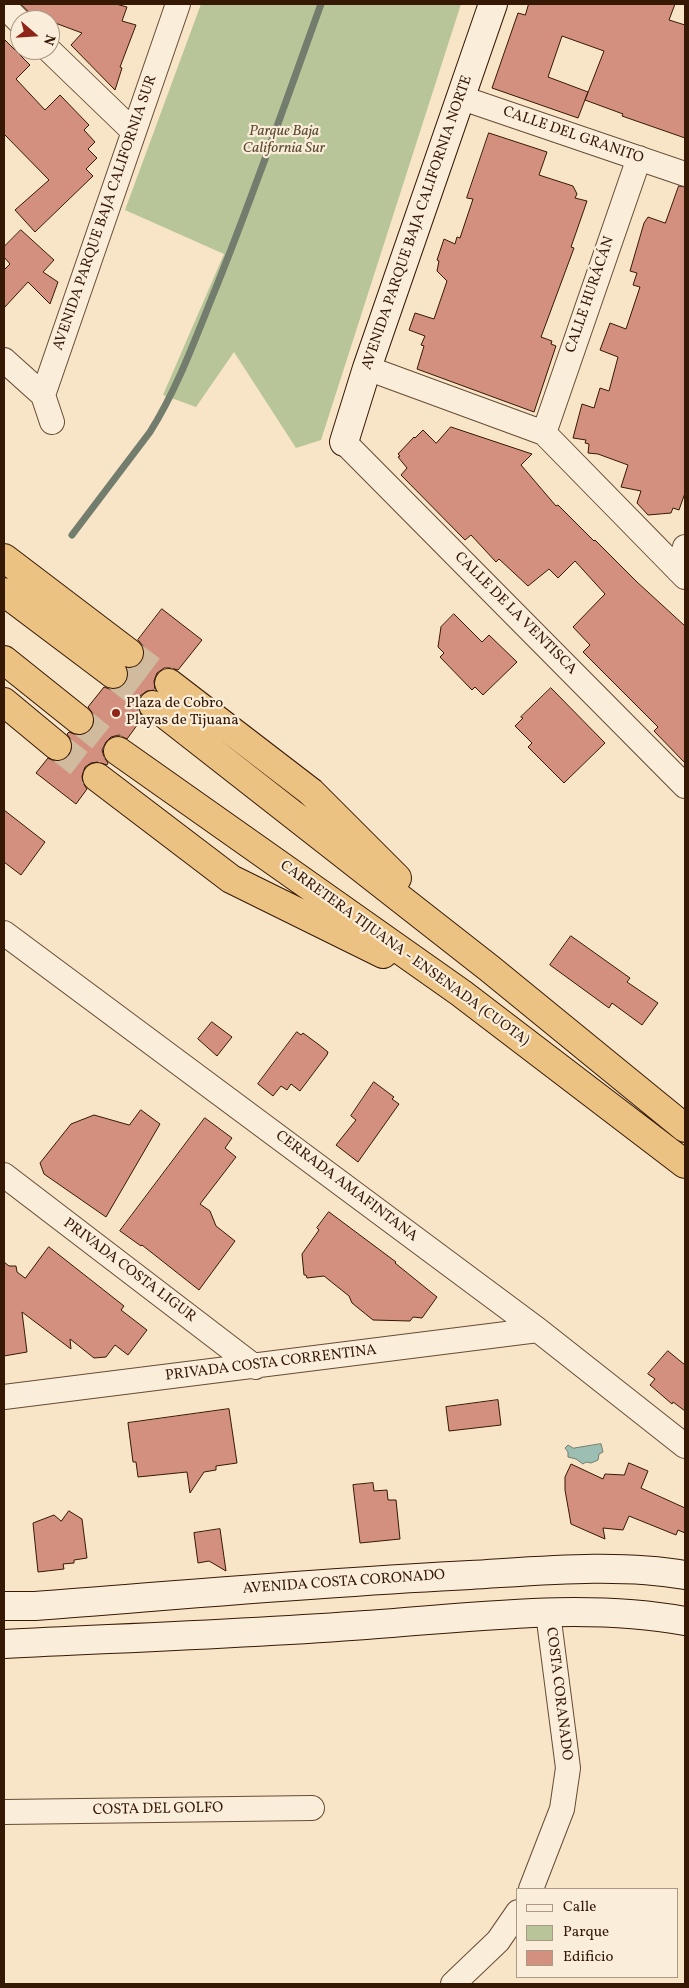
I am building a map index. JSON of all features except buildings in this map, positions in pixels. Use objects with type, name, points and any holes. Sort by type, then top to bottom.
[{"type":"highway","points":[[4,558],[121,663],[4,592]]},
{"type":"highway","points":[[4,660],[78,720]]},
{"type":"highway","points":[[169,683],[311,792],[489,968]]},
{"type":"highway","points":[[4,702],[57,746]]},
{"type":"highway","points":[[153,705],[489,968],[685,1128]]},
{"type":"highway","name":"CARRETERA TIJUANA - ENSENADA (CUOTA)","points":[[118,750],[461,993],[685,1164]]},
{"type":"highway","points":[[97,777],[231,879],[461,993]]},
{"type":"street","name":"AVENIDA PARQUE BAJA CALIFORNIA SUR","points":[[43,395],[178,4]]},
{"type":"street","name":"AVENIDA PARQUE BAJA CALIFORNIA NORTE","points":[[344,442],[367,368],[493,4]]},
{"type":"street","points":[[59,60],[133,131]]},
{"type":"street","name":"CALLE DEL GRANITO","points":[[462,98],[685,174]]},
{"type":"street","name":"CALLE HURÁCÁN","points":[[544,433],[639,158]]},
{"type":"street","points":[[4,360],[43,395],[52,422]]},
{"type":"street","points":[[367,368],[544,433],[682,573]]},
{"type":"street","name":"CALLE DE LA VENTISCA","points":[[344,442],[685,786]]},
{"type":"street","points":[[682,573],[685,547]]},
{"type":"street","name":"CERRADA AMAFINTANA","points":[[4,932],[538,1330],[685,1446]]},
{"type":"street","name":"PRIVADA COSTA LIGUR","points":[[4,1175],[255,1367]]},
{"type":"street","name":"PRIVADA COSTA CORRENTINA","points":[[4,1397],[538,1330]]},
{"type":"street","name":"AVENIDA COSTA CORONADO","points":[[4,1606],[35,1606],[427,1577],[572,1570],[664,1571],[685,1575]]},
{"type":"street","points":[[293,1587],[296,1630]]},
{"type":"street","points":[[4,1644],[296,1630],[548,1613],[602,1612],[685,1621]]},
{"type":"street","name":"COSTA CORANADO","points":[[531,1888],[562,1810],[568,1768],[548,1613]]},
{"type":"street","name":"COSTA DEL GOLFO","points":[[4,1812],[312,1808]]},
{"type":"street","points":[[453,1984],[498,1941],[516,1915]]},
{"type":"green space","name":"Parque Baja California Sur","points":[[201,4],[461,4],[321,440],[296,448],[234,352],[196,407],[163,395],[224,254],[125,210]]},
{"type":"water","points":[[601,1444],[603,1452],[599,1454],[598,1460],[583,1464],[576,1459],[568,1457],[568,1452],[565,1448],[568,1445],[573,1448]]},
{"type":"waterway","points":[[72,535],[150,432],[177,382],[241,223],[321,4]]},
{"type":"tunnel","points":[[129,653],[169,683]]},
{"type":"tunnel","points":[[113,674],[153,705]]},
{"type":"tunnel","points":[[79,720],[118,751]]},
{"type":"tunnel","points":[[57,746],[97,777]]},
{"type":"place","name":"Plaza de Cobro Playas de Tijuana","points":[[116,713]]}]
